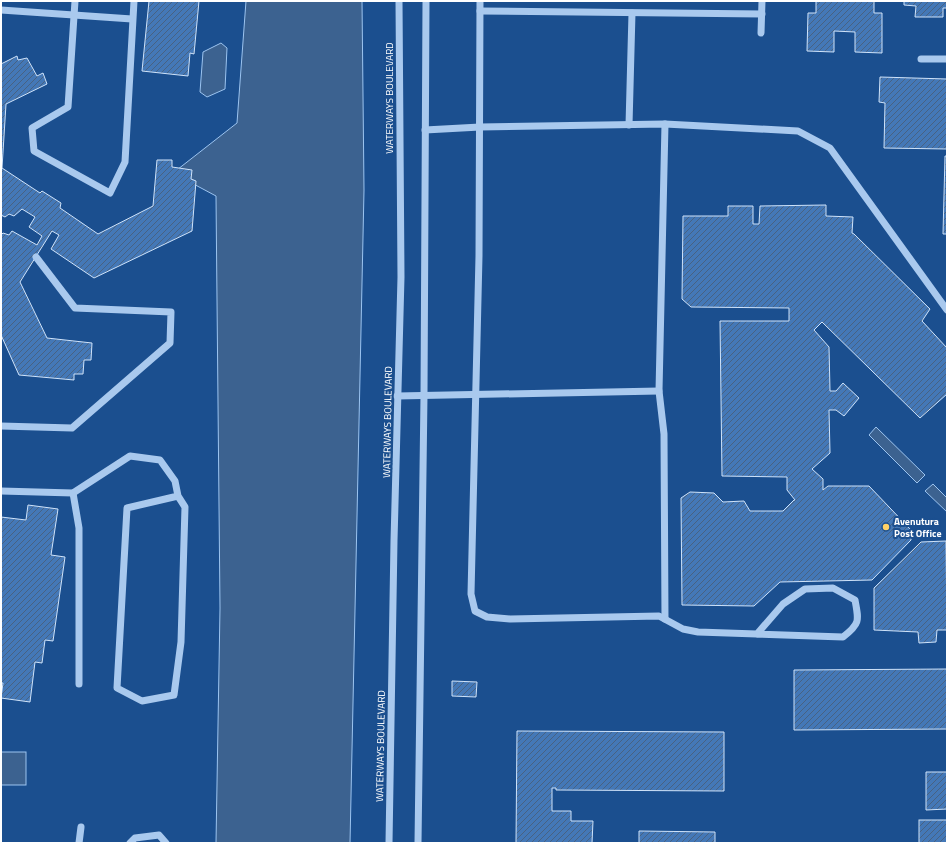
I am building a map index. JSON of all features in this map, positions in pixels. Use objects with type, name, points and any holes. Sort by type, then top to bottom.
[{"type":"street","points":[[76,1],[68,108],[32,128],[34,151],[110,193],[125,162],[134,1]]},
{"type":"street","name":"WATERWAYS BOULEVARD","points":[[389,843],[393,557],[400,277],[399,1]]},
{"type":"street","points":[[418,843],[424,396],[426,1]]},
{"type":"street","points":[[480,1],[477,394],[471,594],[475,611],[487,618],[510,619],[659,616],[683,629],[698,632],[843,637],[855,627],[858,616],[855,600],[833,588],[805,589],[783,604],[757,634]]},
{"type":"street","points":[[762,1],[762,33]]},
{"type":"street","points":[[1,10],[132,19]]},
{"type":"street","points":[[480,11],[762,14]]},
{"type":"street","points":[[629,125],[632,13]]},
{"type":"street","points":[[921,59],[947,59]]},
{"type":"street","points":[[425,130],[480,127],[665,124],[798,131],[830,148],[947,310]]},
{"type":"street","points":[[665,124],[659,390],[664,434],[665,619]]},
{"type":"street","points":[[1,426],[72,428],[170,343],[171,312],[75,308],[36,257]]},
{"type":"street","points":[[397,396],[659,390]]},
{"type":"street","points":[[1,491],[73,493],[130,456],[160,460],[175,481],[178,496],[185,507],[181,642],[174,695],[142,701],[117,688],[127,508],[178,496]]},
{"type":"street","points":[[73,493],[79,528],[79,684]]},
{"type":"street","points":[[80,843],[81,827]]},
{"type":"street","points":[[130,843],[135,838],[159,835],[166,843]]},
{"type":"water","points":[[246,1],[362,1],[364,190],[350,843],[216,843],[220,608],[216,196],[173,173],[237,123]]},
{"type":"water","points":[[221,43],[227,48],[225,89],[207,97],[200,92],[203,52]]},
{"type":"water","points":[[876,427],[925,475],[917,483],[869,435]]},
{"type":"water","points":[[933,484],[947,498],[947,512],[925,491]]},
{"type":"water","points":[[1,752],[26,752],[26,785],[1,785]]},
{"type":"building","points":[[149,1],[199,1],[194,54],[190,53],[188,76],[142,71]]},
{"type":"building","points":[[816,1],[874,1],[874,13],[882,13],[882,53],[855,52],[855,32],[834,31],[834,52],[807,51],[808,13],[816,13]]},
{"type":"building","points":[[904,1],[947,1],[947,8],[943,8],[943,17],[915,17],[916,6],[904,5]]},
{"type":"building","points":[[17,56],[18,60],[27,58],[37,76],[43,73],[47,84],[6,104],[2,168],[40,193],[42,191],[61,203],[60,208],[98,234],[153,206],[157,160],[172,160],[172,167],[192,170],[191,179],[196,181],[192,231],[94,278],[51,249],[59,235],[52,231],[20,282],[47,338],[92,343],[91,360],[84,360],[83,374],[74,374],[74,380],[19,375],[1,335],[1,235],[3,233],[9,235],[12,231],[37,245],[42,236],[29,227],[35,217],[22,209],[14,216],[9,214],[5,217],[1,215],[1,64]]},
{"type":"building","points":[[880,77],[947,79],[947,149],[884,148],[885,103],[879,102]]},
{"type":"building","points":[[945,156],[947,156],[947,234],[943,234]]},
{"type":"building","points":[[826,205],[826,216],[853,217],[852,233],[930,309],[922,321],[947,348],[947,394],[920,418],[822,322],[814,330],[829,347],[830,391],[836,391],[843,383],[859,398],[844,416],[836,410],[829,410],[830,453],[812,469],[823,479],[823,490],[828,486],[869,486],[911,530],[911,540],[872,580],[780,582],[754,606],[682,605],[681,498],[690,492],[714,493],[723,502],[744,501],[750,511],[783,511],[795,500],[787,490],[787,477],[722,476],[720,321],[789,321],[789,308],[691,307],[682,299],[683,216],[728,216],[728,206],[753,206],[753,224],[759,224],[760,206]]},
{"type":"building","points":[[28,505],[58,509],[51,555],[65,557],[53,641],[45,640],[42,663],[35,662],[30,702],[1,698],[3,683],[1,683],[1,517],[26,520]]},
{"type":"building","points":[[946,541],[947,630],[937,630],[936,642],[919,643],[918,632],[874,630],[874,588],[921,542]]},
{"type":"building","points":[[947,669],[947,729],[794,730],[794,670]]},
{"type":"building","points":[[452,681],[477,682],[476,697],[452,696]]},
{"type":"building","points":[[517,731],[724,732],[724,791],[556,790],[556,788],[552,788],[552,811],[571,811],[571,821],[593,821],[592,843],[516,843]]},
{"type":"building","points":[[926,772],[947,772],[947,809],[926,810]]},
{"type":"building","points":[[919,820],[947,820],[947,843],[919,843]]},
{"type":"building","points":[[639,831],[715,832],[715,843],[639,843]]},
{"type":"place","name":"Avenutura Post Office","points":[[886,527]]}]
